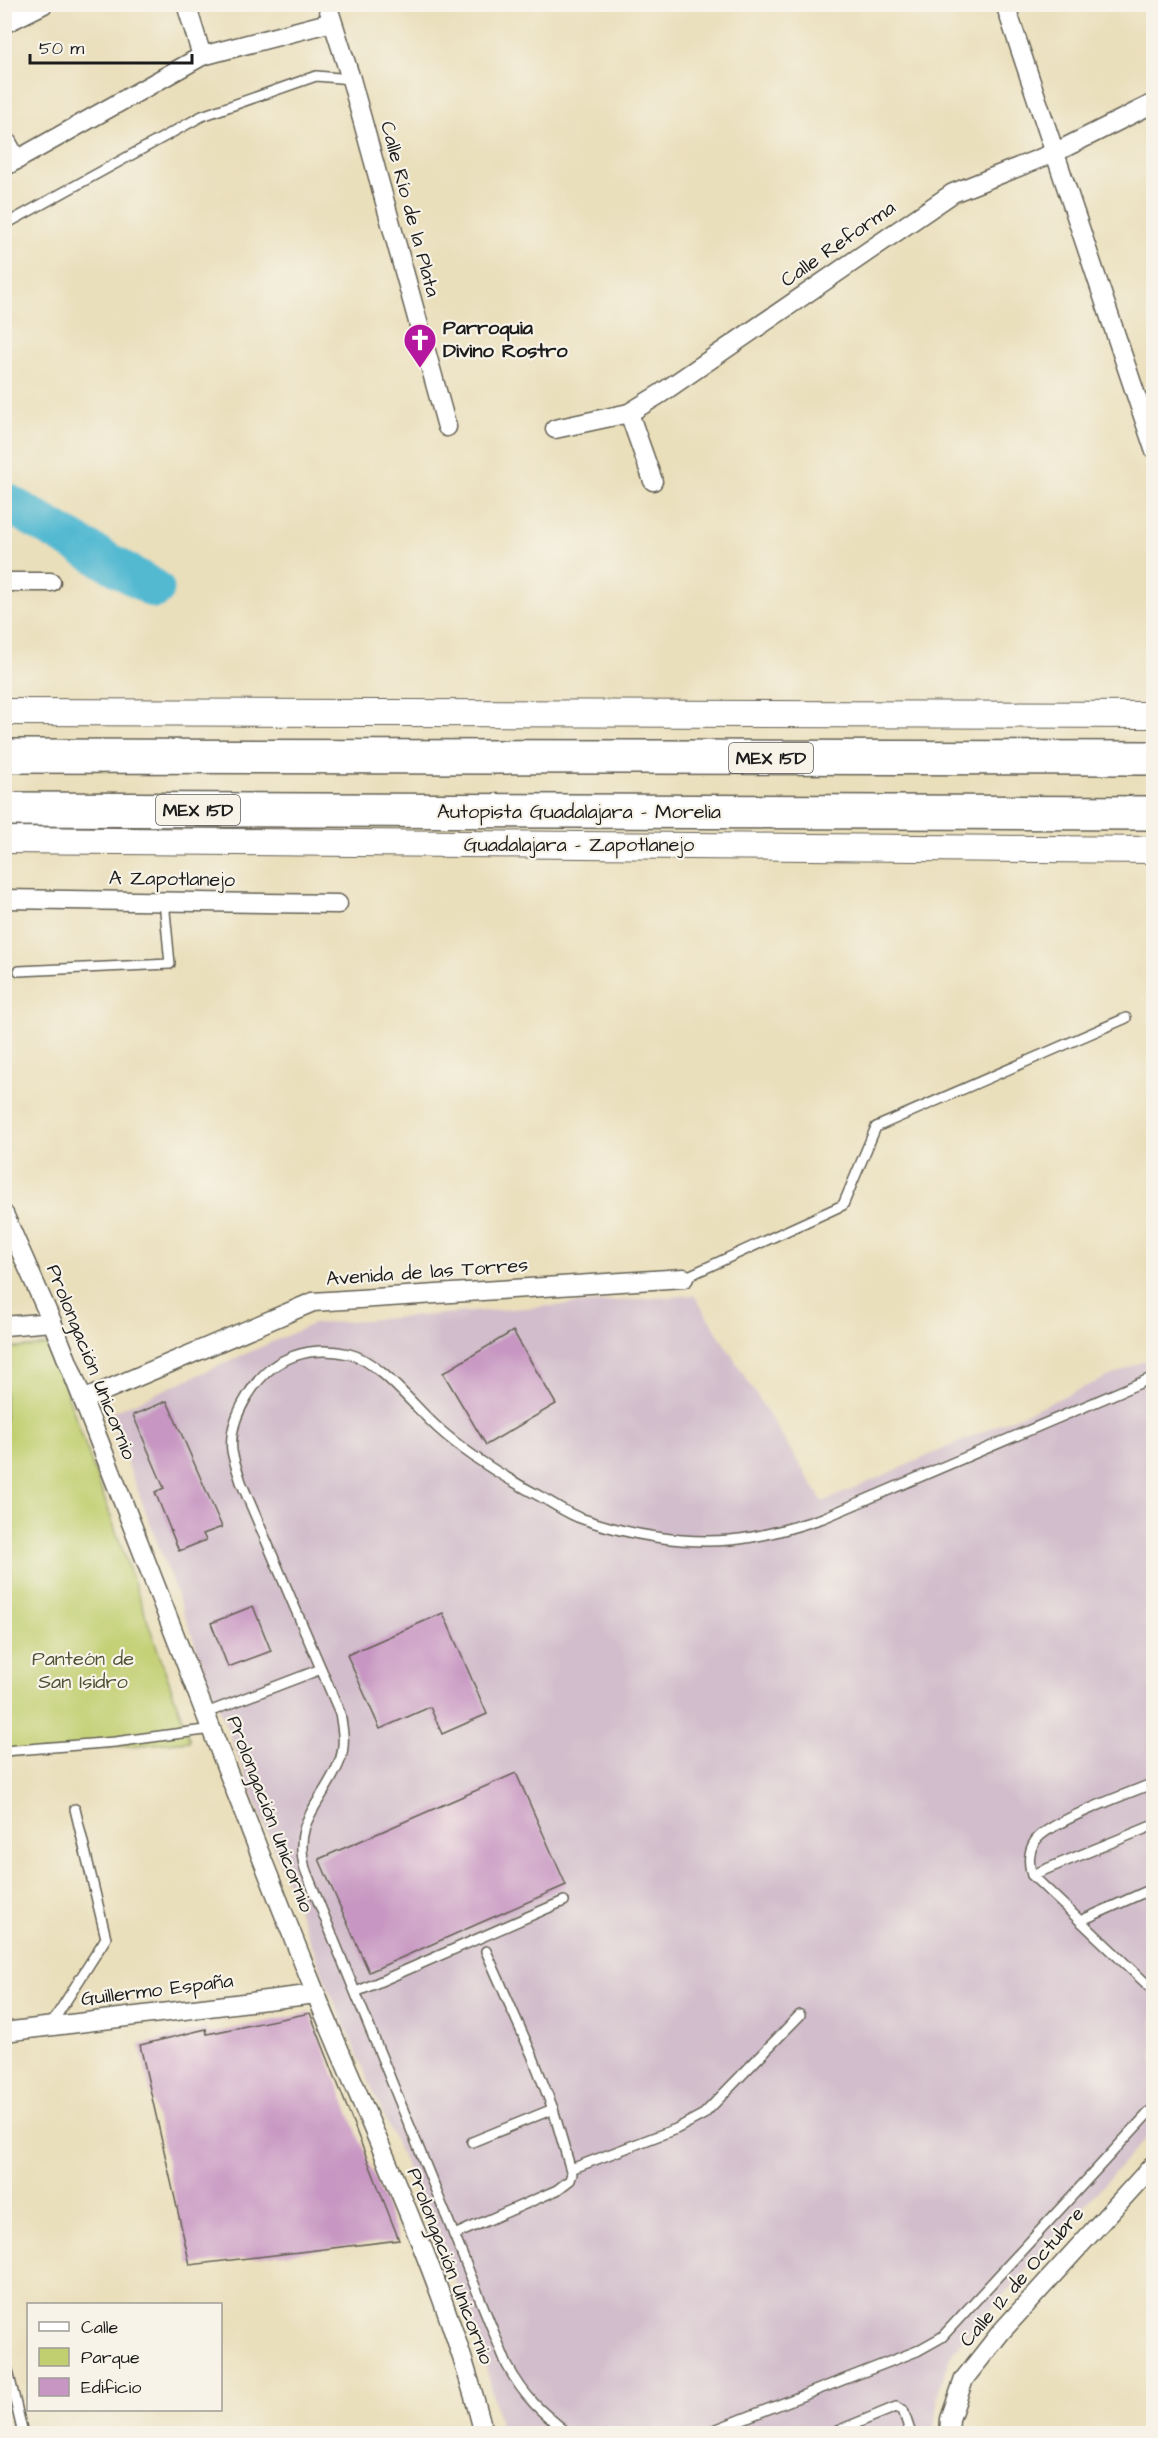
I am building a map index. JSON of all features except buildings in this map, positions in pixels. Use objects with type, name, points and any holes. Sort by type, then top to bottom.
[{"type":"highway","name":"MEX 15D","points":[[4,756],[1154,758]]},
{"type":"highway","name":"Autopista Guadalajara - Morelia","points":[[4,809],[1154,813]]},
{"type":"street","points":[[4,24],[44,4]]},
{"type":"street","points":[[186,4],[202,56]]},
{"type":"street","points":[[1005,4],[1154,449]]},
{"type":"street","points":[[4,137],[11,164],[202,56],[330,13]]},
{"type":"street","name":"Calle Río de la Plata","points":[[330,13],[351,79],[447,427]]},
{"type":"street","name":"Calle Reforma","points":[[555,429],[629,413],[953,193],[1056,152],[1154,103]]},
{"type":"street","points":[[629,413],[653,481]]},
{"type":"street","points":[[4,582],[51,582]]},
{"type":"street","points":[[4,712],[1154,715]]},
{"type":"street","name":"Guadalajara - Zapotlanejo","points":[[4,840],[1154,850]]},
{"type":"street","name":"A Zapotlanejo","points":[[4,899],[338,904]]},
{"type":"street","name":"Prolongación Unicornio","points":[[4,1214],[52,1322],[316,1994],[439,2292],[465,2364],[484,2433]]},
{"type":"street","name":"Avenida de las Torres","points":[[83,1400],[313,1302],[684,1278]]},
{"type":"street","points":[[4,1326],[52,1322]]},
{"type":"street","name":"Guillermo España","points":[[4,2032],[316,1994]]},
{"type":"street","name":"Calle 12 de Octubre","points":[[949,2433],[950,2419],[964,2379],[1001,2332],[1154,2164]]},
{"type":"lane","points":[[4,225],[202,117],[316,76],[351,79]]},
{"type":"lane","points":[[20,971],[170,964],[164,901]]},
{"type":"lane","points":[[684,1278],[843,1205],[876,1126],[1126,1018]]},
{"type":"lane","points":[[569,2433],[541,2412],[520,2390],[497,2344],[305,1869],[300,1852],[306,1822],[339,1763],[344,1736],[340,1713],[241,1482],[232,1450],[235,1426],[244,1400],[260,1379],[285,1359],[312,1351],[350,1354],[378,1369],[447,1436],[474,1458],[581,1519],[623,1531],[677,1539],[730,1540],[778,1532],[823,1518],[1154,1377]]},
{"type":"lane","points":[[4,1751],[115,1742],[209,1721],[321,1669]]},
{"type":"lane","points":[[1154,1783],[1044,1832],[1037,1839],[1029,1854],[1032,1875],[1154,1991]]},
{"type":"lane","points":[[50,2026],[106,1938],[75,1809]]},
{"type":"lane","points":[[1032,1875],[1154,1825]]},
{"type":"lane","points":[[1080,1921],[1154,1888]]},
{"type":"lane","points":[[356,1992],[564,1901]]},
{"type":"lane","points":[[454,2235],[557,2190],[570,2180],[571,2169],[553,2109],[486,1951]]},
{"type":"lane","points":[[571,2169],[676,2129],[704,2114],[800,2014]]},
{"type":"lane","points":[[704,2433],[917,2351],[942,2337],[1154,2107]]},
{"type":"lane","points":[[472,2142],[553,2109]]},
{"type":"lane","points":[[4,2354],[23,2433]]},
{"type":"lane","points":[[830,2433],[896,2408],[903,2410],[911,2433]]},
{"type":"shaded area","points":[[694,1295],[823,1502],[1153,1357],[1153,2130],[953,2351],[938,2392],[934,2433],[502,2433],[483,2354],[445,2256],[330,1992],[224,1721],[109,1414],[313,1324]]},
{"type":"green space","name":"Panteón de San Isidro","points":[[50,1345],[190,1741],[5,1756],[5,1349]]},
{"type":"waterway","points":[[4,501],[155,589]]},
{"type":"place","name":"Parroquia Divino Rostro","points":[[420,369]]}]
